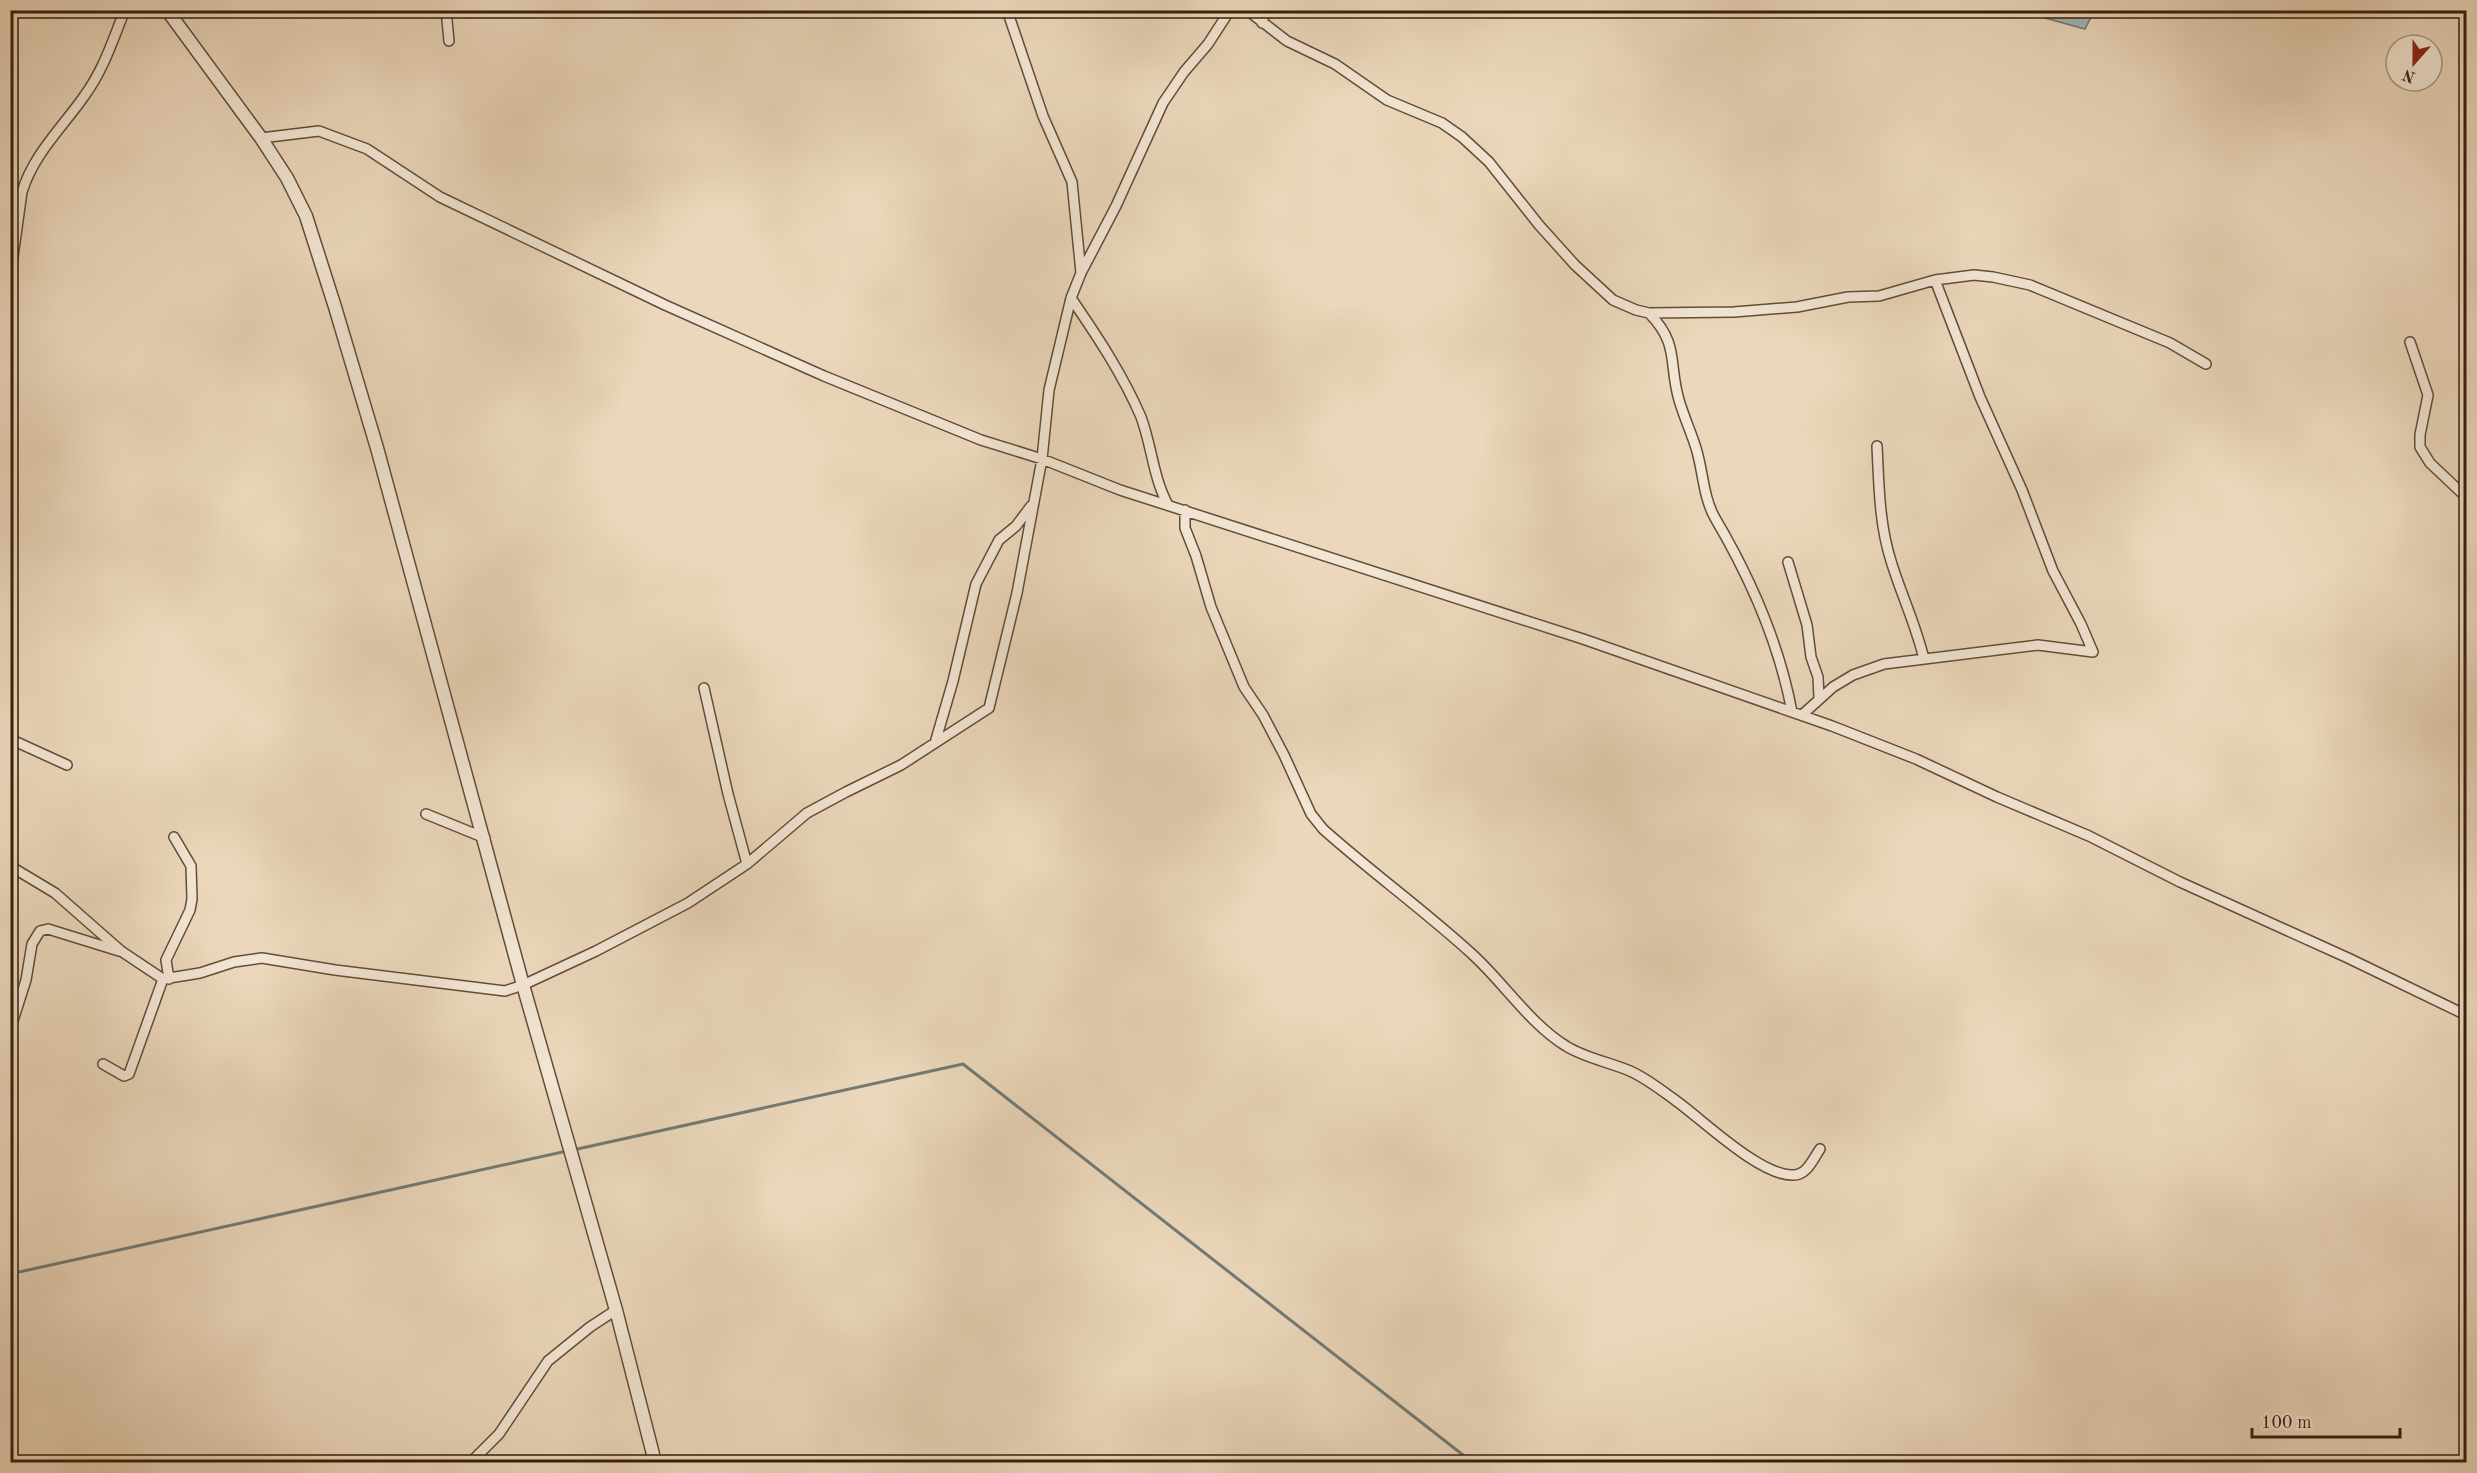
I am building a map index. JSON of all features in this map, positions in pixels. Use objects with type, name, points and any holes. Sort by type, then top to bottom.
[{"type":"street","points":[[10,278],[22,192],[26,179],[44,147],[86,95],[104,64],[125,10]]},
{"type":"street","points":[[167,10],[261,138],[287,178],[306,216],[335,308],[484,838],[523,985],[616,1310],[655,1462]]},
{"type":"street","points":[[446,10],[449,41]]},
{"type":"street","points":[[1008,10],[1036,98],[1072,182],[1081,273]]},
{"type":"street","points":[[10,866],[55,893],[121,951],[166,979],[200,973],[248,959],[262,958],[335,970],[505,991],[523,985],[649,925],[688,903],[747,864],[807,813],[901,765],[989,708],[1017,593],[1042,459],[1049,390],[1071,298],[1081,273],[1116,206],[1162,103],[1208,44],[1230,10]]},
{"type":"street","points":[[1247,10],[1287,41],[1335,64],[1387,99],[1442,123],[1462,137],[1489,162],[1539,225],[1575,265],[1613,300],[1636,310],[1649,313],[1734,312],[1797,307],[1848,297],[1879,296],[1935,280],[1974,275],[2030,285],[2170,343],[2206,364]]},
{"type":"street","points":[[1262,23],[1266,10]]},
{"type":"street","points":[[261,138],[319,131],[367,149],[440,197],[740,340],[969,435],[1042,459],[1120,490],[1583,639],[1792,712],[1916,759],[2089,836],[2180,882],[2348,958],[2466,1015]]},
{"type":"street","points":[[1802,716],[1819,699],[1853,675],[1869,669],[1924,659],[2038,645],[2092,652],[2081,624],[2053,571],[2022,490],[1980,398],[1935,280]]},
{"type":"street","points":[[1071,298],[1130,391],[1150,445],[1159,488],[1168,505]]},
{"type":"street","points":[[1649,313],[1667,335],[1674,362],[1677,393],[1696,448],[1708,500],[1763,611],[1784,672],[1792,712]]},
{"type":"street","points":[[2409,342],[2427,389],[2420,447],[2430,463],[2466,497]]},
{"type":"street","points":[[1877,446],[1878,498],[1883,527],[1891,562],[1917,632],[1924,659]]},
{"type":"street","points":[[935,743],[953,681],[976,584],[999,540],[1016,526],[1034,503]]},
{"type":"street","points":[[1185,510],[1183,518],[1185,528],[1211,607],[1244,687],[1279,745],[1311,814],[1323,829],[1471,953],[1536,1020],[1565,1046],[1647,1080],[1733,1147],[1779,1172],[1791,1176],[1800,1175],[1808,1168],[1820,1149]]},
{"type":"street","points":[[1788,562],[1807,626],[1811,657],[1818,677],[1819,699]]},
{"type":"street","points":[[705,688],[728,794],[747,864]]},
{"type":"street","points":[[10,739],[68,765]]},
{"type":"street","points":[[426,814],[484,838]]},
{"type":"street","points":[[103,1064],[124,1076],[129,1074],[166,979],[166,960],[190,910],[191,866],[174,837]]},
{"type":"street","points":[[11,1027],[26,980],[32,944],[40,931],[48,929],[121,951]]},
{"type":"street","points":[[471,1462],[499,1434],[548,1361],[590,1327],[616,1310]]},
{"type":"water","points":[[2035,10],[2094,11],[2085,29],[2034,15]]},
{"type":"waterway","points":[[573,1150],[963,1064],[1472,1462]]},
{"type":"waterway","points":[[10,1274],[567,1151]]}]
